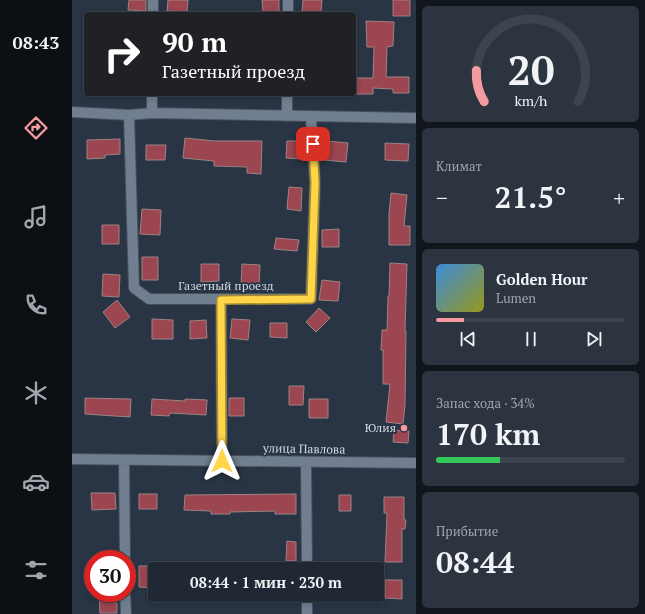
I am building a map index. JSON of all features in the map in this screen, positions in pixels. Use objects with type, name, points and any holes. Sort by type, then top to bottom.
[{"type":"street","points":[[153,0],[153,12]]},
{"type":"street","points":[[288,0],[288,12]]},
{"type":"street","points":[[152,96],[152,113]]},
{"type":"street","points":[[287,96],[287,116]]},
{"type":"street","points":[[72,112],[130,115],[152,113],[416,118]]},
{"type":"street","name":"Газетный проезд","points":[[130,115],[134,288],[149,299],[221,300],[311,299],[315,183],[311,117]]},
{"type":"street","points":[[221,300],[222,461]]},
{"type":"street","name":"улица Павлова","points":[[72,459],[306,463],[416,463]]},
{"type":"street","points":[[124,460],[125,550]]},
{"type":"street","points":[[306,463],[307,562]]},
{"type":"street","points":[[125,602],[126,614]]},
{"type":"street","points":[[307,602],[307,614]]},
{"type":"building","points":[[129,0],[146,0],[146,11],[128,10]]},
{"type":"building","points":[[168,0],[188,0],[187,12],[167,11]]},
{"type":"building","points":[[262,0],[279,0],[279,12],[263,12]]},
{"type":"building","points":[[303,0],[322,0],[321,12],[302,12]]},
{"type":"building","points":[[393,0],[410,0],[410,16],[393,16]]},
{"type":"building","points":[[366,21],[394,22],[393,46],[387,47],[386,77],[409,77],[409,93],[393,93],[393,89],[373,88],[373,94],[356,94],[356,78],[373,78],[374,47],[367,47]]},
{"type":"building","points":[[185,138],[215,141],[262,141],[261,174],[247,173],[247,167],[214,166],[214,161],[183,158]]},
{"type":"building","points":[[120,139],[120,154],[105,155],[105,158],[87,159],[87,140]]},
{"type":"building","points":[[287,141],[301,141],[300,159],[286,158]]},
{"type":"building","points":[[326,141],[348,143],[346,162],[324,160]]},
{"type":"building","points":[[385,143],[409,144],[408,161],[385,160]]},
{"type":"building","points":[[146,145],[166,145],[165,160],[146,160]]},
{"type":"building","points":[[289,187],[302,188],[301,211],[287,209]]},
{"type":"building","points":[[391,193],[407,195],[404,226],[410,226],[410,245],[389,245]]},
{"type":"building","points":[[142,209],[161,210],[160,235],[140,234]]},
{"type":"building","points":[[102,225],[119,225],[119,244],[102,244]]},
{"type":"building","points":[[339,229],[339,247],[322,247],[322,230]]},
{"type":"building","points":[[276,238],[299,240],[297,251],[274,249]]},
{"type":"building","points":[[142,257],[158,257],[158,280],[142,280]]},
{"type":"building","points":[[390,263],[407,264],[405,405],[403,424],[386,422],[390,384],[383,384],[383,350],[381,350],[382,330],[387,330]]},
{"type":"building","points":[[201,264],[219,264],[219,281],[201,282]]},
{"type":"building","points":[[242,264],[260,265],[259,285],[241,284]]},
{"type":"building","points":[[103,274],[120,275],[119,297],[102,296]]},
{"type":"building","points":[[322,280],[340,282],[338,301],[319,300]]},
{"type":"building","points":[[117,300],[130,317],[115,328],[103,312]]},
{"type":"building","points":[[319,308],[330,318],[316,332],[306,322]]},
{"type":"building","points":[[152,319],[173,320],[173,339],[152,339]]},
{"type":"building","points":[[232,319],[250,320],[248,340],[230,338]]},
{"type":"building","points":[[206,320],[207,338],[190,339],[190,321]]},
{"type":"building","points":[[270,323],[287,323],[287,338],[270,337]]},
{"type":"building","points":[[289,386],[304,386],[303,405],[289,405]]},
{"type":"building","points":[[85,398],[131,399],[130,417],[85,414]]},
{"type":"building","points":[[229,398],[244,398],[244,416],[229,416]]},
{"type":"building","points":[[152,399],[185,401],[185,399],[207,400],[206,415],[170,413],[169,416],[151,415]]},
{"type":"building","points":[[309,399],[328,399],[328,418],[309,418]]},
{"type":"building","points":[[394,430],[409,431],[408,443],[393,442]]},
{"type":"building","points":[[91,493],[115,493],[116,509],[92,510]]},
{"type":"building","points":[[139,494],[157,494],[157,509],[139,509]]},
{"type":"building","points":[[296,494],[296,514],[275,514],[275,511],[211,514],[211,511],[184,510],[185,495]]},
{"type":"building","points":[[339,495],[351,495],[351,511],[339,511]]},
{"type":"building","points":[[384,497],[404,497],[404,520],[406,520],[405,529],[402,529],[402,562],[385,562],[387,513],[384,513]]},
{"type":"building","points":[[287,541],[296,542],[296,561],[286,561]]},
{"type":"building","points":[[139,566],[148,566],[148,588],[139,587]]},
{"type":"building","points":[[385,580],[402,580],[402,599],[385,598]]},
{"type":"building","points":[[99,602],[117,603],[117,613],[100,613]]},
{"type":"place","name":"Юлия","points":[[404,428]]},
{"type":"route","points":[[222,461],[221,300],[311,299],[315,183],[313,144]]}]
